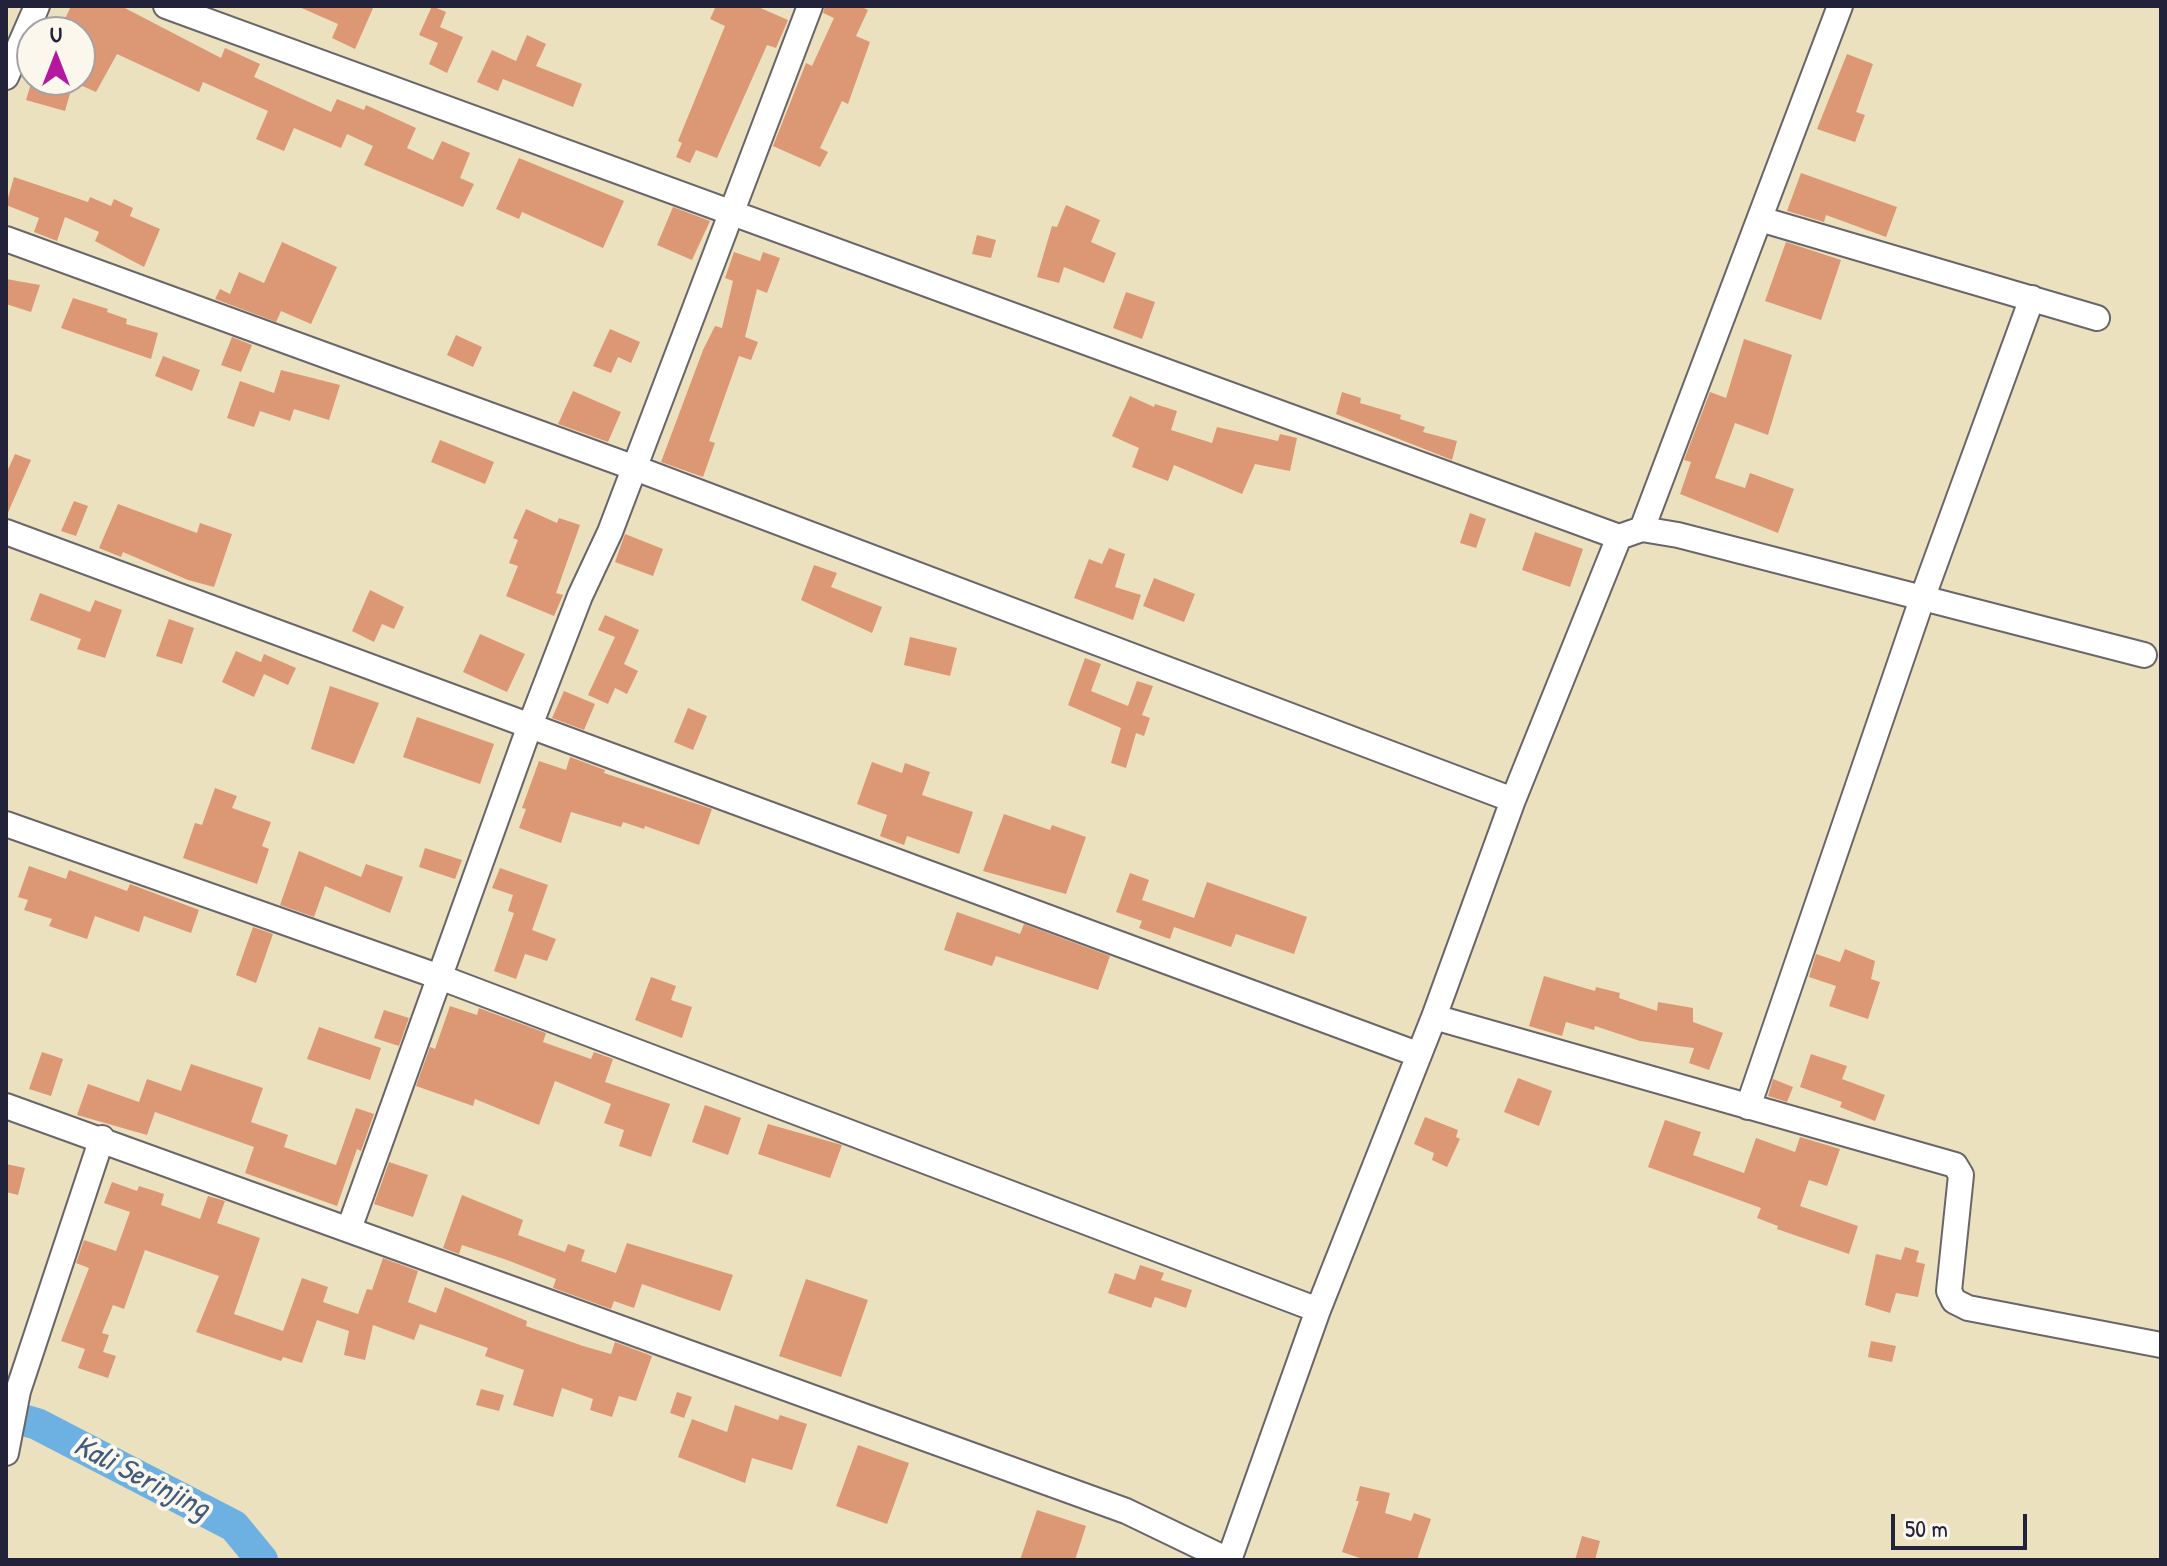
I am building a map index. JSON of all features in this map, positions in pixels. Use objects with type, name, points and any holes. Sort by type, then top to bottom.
[{"type":"street","points":[[6,77],[37,6]]},
{"type":"street","points":[[166,6],[1630,533],[1678,535],[2144,655]]},
{"type":"street","points":[[349,1229],[437,976],[529,728],[635,468],[730,210],[810,6]]},
{"type":"street","points":[[6,1106],[102,1138],[1126,1511],[1228,1560],[1318,1310],[1434,1017],[1513,800],[1630,533],[1760,219],[1840,6]]},
{"type":"street","points":[[1760,219],[2097,318]]},
{"type":"street","points":[[6,239],[635,468],[1513,800]]},
{"type":"street","points":[[1748,1107],[1922,599],[2032,298]]},
{"type":"street","points":[[6,532],[1417,1054]]},
{"type":"street","points":[[6,824],[437,976],[1318,1310]]},
{"type":"street","points":[[1434,1017],[1955,1165],[1961,1175],[1949,1291],[1954,1301],[1968,1308],[2161,1345]]},
{"type":"street","points":[[6,1453],[18,1391],[102,1138]]},
{"type":"building","points":[[71,6],[121,6],[221,58],[225,48],[260,64],[254,77],[331,112],[337,99],[364,110],[366,105],[416,128],[407,148],[433,160],[442,141],[470,153],[460,178],[474,184],[463,207],[364,165],[373,146],[347,134],[341,148],[294,128],[284,151],[256,139],[268,111],[203,82],[199,92],[117,54],[96,92],[96,16],[66,16]]},
{"type":"building","points":[[297,6],[374,6],[355,49],[332,38],[338,24]]},
{"type":"building","points":[[432,6],[446,12],[440,27],[463,37],[447,73],[429,64],[438,43],[419,35]]},
{"type":"building","points":[[716,6],[756,6],[788,20],[776,48],[767,45],[717,158],[696,150],[690,163],[676,157],[682,143],[678,141],[725,26],[710,19]]},
{"type":"building","points":[[825,6],[860,6],[868,10],[856,36],[870,42],[848,104],[842,101],[820,148],[828,152],[820,167],[773,146],[806,63],[812,66],[834,18],[823,13]]},
{"type":"building","points":[[527,35],[546,44],[536,66],[582,84],[573,107],[503,79],[498,91],[477,82],[492,50],[516,61]]},
{"type":"building","points":[[1847,54],[1873,64],[1856,112],[1865,115],[1855,142],[1817,129]]},
{"type":"building","points":[[27,96],[69,96],[65,111],[26,100]]},
{"type":"building","points":[[519,158],[624,201],[603,248],[522,212],[519,219],[496,209]]},
{"type":"building","points":[[1801,173],[1897,207],[1886,237],[1826,215],[1824,222],[1787,211]]},
{"type":"building","points":[[14,177],[88,202],[90,197],[111,206],[114,199],[133,208],[130,216],[160,229],[144,267],[95,241],[99,232],[65,217],[57,241],[34,232],[39,218],[6,205]]},
{"type":"building","points":[[1066,205],[1100,220],[1091,242],[1116,253],[1104,283],[1064,267],[1059,283],[1037,277],[1052,226],[1057,227]]},
{"type":"building","points":[[673,207],[710,221],[692,260],[657,245]]},
{"type":"building","points":[[977,235],[996,240],[991,258],[972,254]]},
{"type":"building","points":[[282,242],[337,267],[311,324],[281,311],[276,322],[215,299],[220,289],[230,294],[239,272],[264,283]]},
{"type":"building","points":[[1786,242],[1841,260],[1821,320],[1765,301]]},
{"type":"building","points":[[734,252],[760,261],[763,252],[780,258],[767,293],[757,289],[745,337],[758,342],[751,360],[739,356],[709,441],[715,443],[703,477],[661,462],[703,350],[715,326],[722,328],[733,281],[725,278]]},
{"type":"building","points":[[6,279],[40,285],[31,312],[6,304]]},
{"type":"building","points":[[1126,292],[1155,302],[1142,339],[1113,328]]},
{"type":"building","points":[[73,298],[108,309],[107,312],[127,319],[126,324],[158,333],[151,359],[61,328]]},
{"type":"building","points":[[610,329],[640,342],[631,363],[618,357],[611,373],[593,366]]},
{"type":"building","points":[[456,335],[482,347],[473,367],[447,355]]},
{"type":"building","points":[[232,337],[252,345],[241,372],[221,365]]},
{"type":"building","points":[[1744,339],[1792,355],[1768,435],[1735,423],[1715,478],[1745,488],[1750,473],[1794,489],[1778,533],[1680,494],[1691,462],[1684,460],[1710,392],[1726,398]]},
{"type":"building","points":[[163,356],[200,370],[192,391],[155,376]]},
{"type":"building","points":[[281,370],[340,385],[329,420],[294,409],[290,421],[260,411],[254,427],[227,418],[240,381],[274,393]]},
{"type":"building","points":[[573,391],[621,412],[608,442],[558,424]]},
{"type":"building","points":[[1342,392],[1361,398],[1360,403],[1401,415],[1400,419],[1425,427],[1423,432],[1457,441],[1452,460],[1336,414]]},
{"type":"building","points":[[1130,396],[1154,407],[1155,404],[1177,411],[1171,430],[1212,443],[1217,427],[1278,441],[1280,434],[1297,438],[1290,471],[1255,464],[1242,494],[1174,465],[1168,481],[1132,467],[1139,448],[1112,436]]},
{"type":"building","points":[[440,440],[494,462],[485,484],[431,462]]},
{"type":"building","points":[[15,454],[31,460],[6,517],[6,474]]},
{"type":"building","points":[[74,501],[88,506],[76,536],[61,531]]},
{"type":"building","points":[[118,504],[197,533],[200,523],[232,534],[214,587],[188,580],[123,552],[121,557],[99,548]]},
{"type":"building","points":[[526,509],[557,523],[559,518],[580,525],[556,593],[563,595],[554,616],[506,596],[518,566],[509,563],[518,540],[513,538]]},
{"type":"building","points":[[1470,513],[1486,519],[1476,548],[1460,543]]},
{"type":"building","points":[[1535,532],[1583,549],[1570,587],[1522,570]]},
{"type":"building","points":[[625,534],[663,549],[653,576],[615,562]]},
{"type":"building","points":[[1109,548],[1125,554],[1115,587],[1141,595],[1133,620],[1074,598],[1089,559],[1102,564]]},
{"type":"building","points":[[814,565],[837,573],[831,587],[882,607],[872,633],[801,600]]},
{"type":"building","points":[[1154,578],[1195,594],[1184,622],[1143,606]]},
{"type":"building","points":[[370,590],[404,607],[394,629],[382,624],[374,642],[352,631]]},
{"type":"building","points":[[40,593],[90,612],[95,600],[122,610],[105,658],[77,649],[81,639],[30,620]]},
{"type":"building","points":[[605,615],[639,630],[624,664],[638,671],[627,694],[615,688],[608,704],[588,695],[615,637],[598,630]]},
{"type":"building","points":[[169,619],[194,628],[182,664],[156,656]]},
{"type":"building","points":[[480,634],[525,654],[507,692],[463,672]]},
{"type":"building","points":[[910,637],[957,648],[950,676],[904,665]]},
{"type":"building","points":[[236,651],[261,662],[264,654],[296,668],[288,685],[264,674],[254,697],[222,682]]},
{"type":"building","points":[[1085,658],[1101,664],[1091,691],[1128,706],[1137,681],[1153,686],[1142,715],[1150,718],[1144,736],[1136,733],[1126,768],[1111,763],[1121,728],[1068,705]]},
{"type":"building","points":[[330,686],[379,703],[354,764],[311,749]]},
{"type":"building","points":[[564,691],[595,704],[584,730],[552,718]]},
{"type":"building","points":[[688,708],[707,716],[693,750],[674,742]]},
{"type":"building","points":[[417,717],[494,744],[480,784],[403,757]]},
{"type":"building","points":[[570,757],[605,770],[604,773],[712,809],[699,845],[645,826],[644,829],[623,822],[621,827],[571,812],[561,843],[519,828],[526,809],[522,808],[539,761],[566,770]]},
{"type":"building","points":[[872,762],[902,773],[905,763],[930,772],[922,795],[973,812],[959,854],[907,836],[904,845],[880,836],[887,815],[857,804]]},
{"type":"building","points":[[215,788],[237,796],[232,808],[271,822],[262,846],[269,849],[257,884],[183,858],[195,823],[202,825]]},
{"type":"building","points":[[1004,814],[1050,830],[1052,825],[1086,837],[1066,894],[983,871]]},
{"type":"building","points":[[425,848],[462,860],[455,879],[419,867]]},
{"type":"building","points":[[299,851],[361,877],[366,864],[403,877],[390,913],[325,886],[314,917],[280,905]]},
{"type":"building","points":[[29,866],[66,879],[69,870],[127,891],[130,884],[199,910],[191,933],[144,916],[139,932],[95,916],[87,939],[49,926],[52,919],[24,910],[28,900],[18,897]]},
{"type":"building","points":[[500,868],[548,885],[532,930],[556,939],[547,961],[525,954],[516,979],[494,971],[514,913],[508,911],[513,895],[492,888]]},
{"type":"building","points":[[1130,873],[1149,880],[1142,900],[1194,918],[1207,882],[1307,917],[1294,954],[1236,934],[1231,947],[1174,927],[1170,939],[1139,928],[1142,921],[1116,912]]},
{"type":"building","points":[[957,912],[1020,934],[1024,924],[1110,956],[1098,990],[996,956],[992,966],[944,950]]},
{"type":"building","points":[[253,927],[273,934],[256,983],[236,975]]},
{"type":"building","points":[[1845,949],[1875,961],[1871,979],[1880,982],[1868,1019],[1829,1006],[1836,986],[1809,977],[1816,954],[1840,962]]},
{"type":"building","points":[[1544,976],[1595,991],[1596,987],[1620,993],[1619,998],[1657,1011],[1658,1002],[1693,1008],[1693,1022],[1723,1033],[1709,1070],[1689,1063],[1694,1048],[1640,1041],[1595,1026],[1594,1030],[1566,1022],[1562,1036],[1529,1026]]},
{"type":"building","points":[[651,977],[676,986],[671,1000],[692,1007],[682,1038],[635,1020]]},
{"type":"building","points":[[450,1006],[477,1015],[479,1008],[546,1033],[543,1042],[591,1059],[594,1052],[613,1059],[605,1082],[670,1104],[651,1157],[619,1146],[624,1130],[604,1123],[611,1104],[555,1081],[539,1125],[475,1099],[473,1106],[416,1086],[430,1047],[435,1049]]},
{"type":"building","points":[[384,1010],[409,1018],[399,1046],[374,1038]]},
{"type":"building","points":[[319,1027],[381,1048],[370,1080],[307,1059]]},
{"type":"building","points":[[42,1052],[63,1059],[51,1096],[29,1089]]},
{"type":"building","points":[[1811,1054],[1847,1066],[1842,1079],[1885,1095],[1875,1121],[1840,1107],[1842,1102],[1800,1087]]},
{"type":"building","points":[[191,1064],[263,1088],[251,1122],[288,1135],[284,1147],[336,1165],[356,1108],[374,1114],[361,1151],[357,1149],[337,1206],[245,1173],[254,1147],[155,1112],[147,1135],[77,1115],[88,1084],[139,1102],[147,1079],[181,1091]]},
{"type":"building","points":[[1518,1078],[1552,1091],[1539,1126],[1504,1112]]},
{"type":"building","points":[[1773,1079],[1793,1087],[1787,1102],[1768,1096]]},
{"type":"building","points":[[705,1105],[741,1118],[728,1155],[692,1142]]},
{"type":"building","points":[[1425,1117],[1458,1130],[1456,1137],[1460,1139],[1447,1167],[1432,1160],[1434,1153],[1414,1144]]},
{"type":"building","points":[[1665,1120],[1701,1132],[1693,1155],[1744,1173],[1756,1138],[1795,1152],[1800,1137],[1840,1149],[1827,1186],[1809,1180],[1800,1206],[1858,1226],[1849,1254],[1777,1229],[1778,1226],[1757,1218],[1761,1208],[1648,1167]]},
{"type":"building","points":[[768,1124],[842,1145],[830,1178],[758,1154]]},
{"type":"building","points":[[389,1162],[428,1175],[413,1217],[374,1204]]},
{"type":"building","points":[[6,1164],[25,1168],[18,1195],[6,1192]]},
{"type":"building","points":[[112,1182],[137,1191],[139,1186],[164,1194],[161,1205],[200,1219],[208,1196],[225,1201],[217,1223],[260,1238],[234,1314],[283,1331],[302,1278],[328,1287],[323,1302],[358,1314],[367,1289],[372,1290],[383,1258],[418,1271],[408,1302],[436,1313],[445,1287],[527,1321],[526,1326],[583,1346],[611,1354],[615,1342],[652,1356],[636,1401],[619,1396],[612,1417],[590,1410],[593,1399],[562,1388],[553,1417],[513,1405],[524,1370],[485,1356],[488,1348],[420,1324],[414,1340],[373,1325],[365,1360],[344,1355],[349,1331],[317,1320],[302,1363],[283,1357],[281,1361],[196,1332],[219,1276],[145,1250],[124,1309],[113,1305],[102,1333],[109,1335],[103,1352],[116,1356],[108,1378],[78,1368],[85,1349],[61,1341],[89,1268],[76,1263],[84,1240],[116,1251],[130,1212],[104,1203]]},
{"type":"building","points":[[462,1195],[523,1220],[518,1235],[565,1252],[568,1244],[585,1250],[581,1261],[616,1273],[627,1243],[733,1275],[720,1311],[642,1284],[634,1308],[614,1301],[611,1309],[553,1288],[556,1279],[507,1260],[462,1245],[459,1254],[443,1248]]},
{"type":"building","points":[[1905,1247],[1919,1251],[1916,1262],[1925,1264],[1918,1297],[1896,1293],[1890,1313],[1865,1305],[1876,1254],[1901,1260]]},
{"type":"building","points":[[1140,1265],[1164,1273],[1161,1280],[1192,1290],[1186,1308],[1155,1297],[1151,1308],[1108,1293],[1115,1273],[1135,1280]]},
{"type":"building","points":[[806,1279],[868,1300],[841,1377],[779,1356]]},
{"type":"building","points":[[1871,1341],[1896,1346],[1892,1362],[1868,1357]]},
{"type":"building","points":[[481,1389],[504,1395],[499,1411],[476,1405]]},
{"type":"building","points":[[677,1392],[692,1397],[684,1418],[670,1413]]},
{"type":"building","points":[[735,1405],[778,1420],[780,1415],[807,1424],[792,1470],[752,1458],[745,1483],[678,1457],[692,1419],[727,1432]]},
{"type":"building","points":[[858,1445],[909,1463],[887,1524],[836,1506]]},
{"type":"building","points":[[1360,1486],[1390,1493],[1385,1513],[1411,1521],[1414,1513],[1431,1519],[1417,1560],[1366,1560],[1342,1552],[1359,1501],[1356,1501]]},
{"type":"building","points":[[1037,1510],[1086,1526],[1075,1560],[1020,1560]]},
{"type":"building","points":[[1582,1536],[1600,1541],[1595,1560],[1575,1560]]},
{"type":"waterway","name":"Kali Serinjing","points":[[6,1415],[37,1424],[234,1526],[262,1560]]}]
